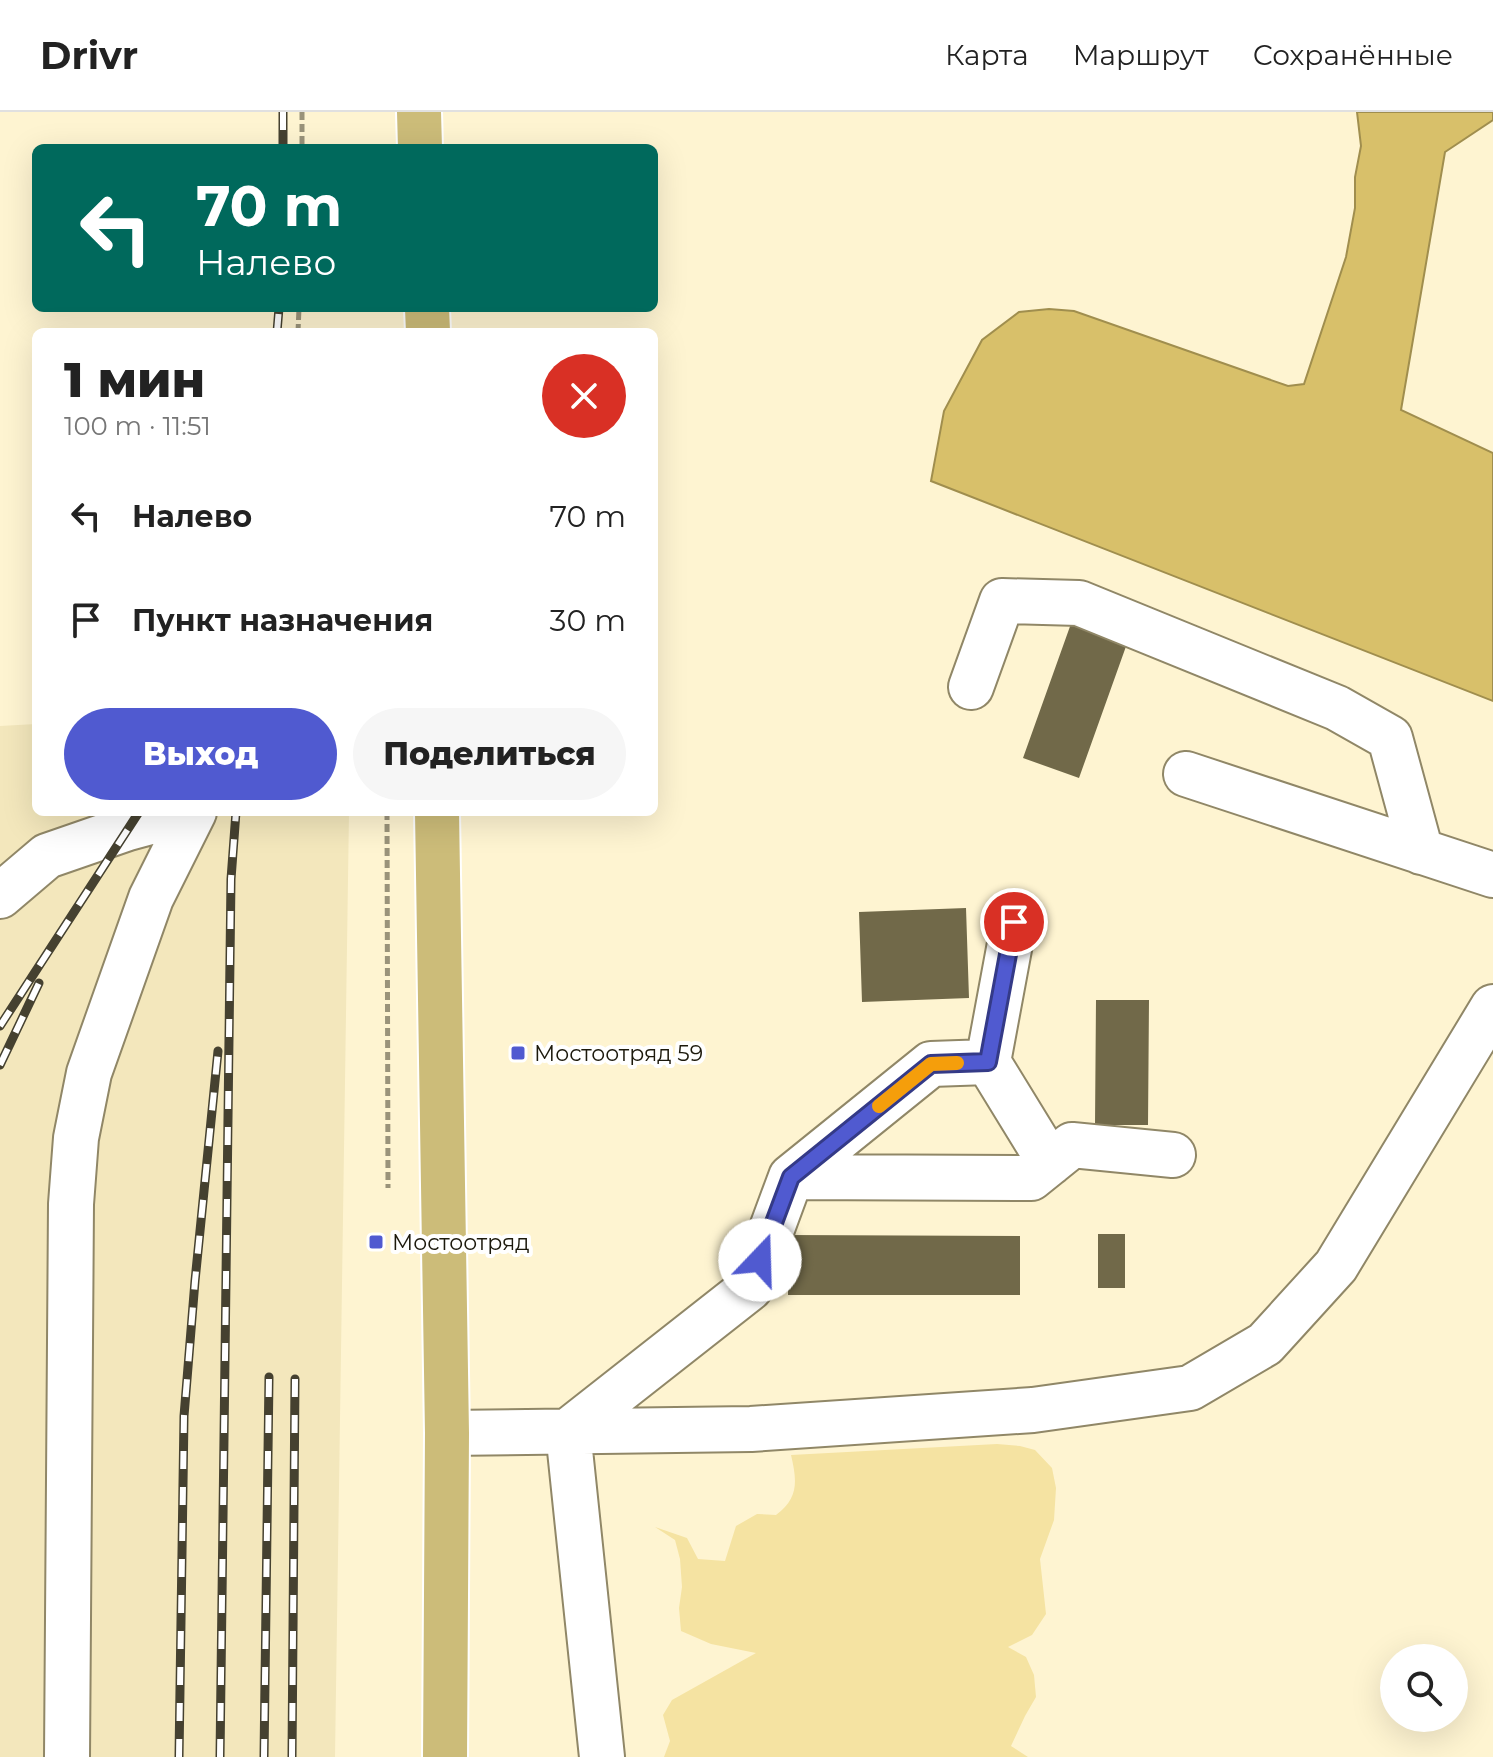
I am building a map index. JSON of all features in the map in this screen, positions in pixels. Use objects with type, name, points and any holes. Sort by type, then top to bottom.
[{"type":"main road","points":[[419,112],[420,144]]},
{"type":"main road","points":[[437,816],[447,1433],[445,1757]]},
{"type":"lane","points":[[971,687],[1002,601],[1079,603],[1337,708],[1390,738],[1421,852]]},
{"type":"lane","points":[[1186,774],[1493,875]]},
{"type":"lane","points":[[0,896],[47,856],[172,816]]},
{"type":"lane","points":[[67,1757],[71,1204],[76,1138],[89,1073],[151,898],[192,816]]},
{"type":"lane","points":[[1014,922],[988,1062],[1050,1163]]},
{"type":"lane","points":[[447,1433],[751,1429],[1033,1410],[1190,1388],[1265,1344],[1336,1266],[1493,1007]]},
{"type":"lane","points":[[568,1431],[750,1288],[791,1177],[931,1064],[988,1062]]},
{"type":"lane","points":[[791,1177],[1031,1178],[1072,1145],[1173,1155]]},
{"type":"lane","points":[[568,1431],[602,1757]]},
{"type":"path","points":[[302,112],[302,144]]},
{"type":"path","points":[[387,816],[388,1188]]},
{"type":"shaded area","points":[[1357,112],[1493,112],[1493,120],[1445,152],[1401,410],[1493,453],[1493,701],[931,481],[944,411],[982,340],[1019,312],[1049,309],[1074,311],[1288,386],[1304,384],[1346,257],[1361,146]]},
{"type":"shaded area","points":[[32,724],[32,816],[349,816],[335,1757],[0,1757],[0,726]]},
{"type":"shaded area","points":[[997,1444],[1035,1450],[1052,1468],[1056,1488],[1054,1520],[1040,1559],[1046,1614],[1032,1635],[1008,1647],[1026,1657],[1034,1675],[1036,1697],[1011,1746],[1028,1757],[664,1757],[670,1741],[663,1715],[672,1700],[756,1653],[711,1644],[681,1631],[680,1559],[675,1540],[655,1527],[687,1538],[698,1559],[725,1561],[736,1526],[757,1514],[776,1515],[789,1502],[795,1481],[791,1455]]},
{"type":"building","points":[[1073,618],[1129,638],[1079,778],[1023,758]]},
{"type":"building","points":[[966,908],[969,998],[862,1002],[859,912]]},
{"type":"building","points":[[1096,1000],[1149,1000],[1148,1125],[1095,1125]]},
{"type":"building","points":[[1098,1234],[1125,1234],[1125,1288],[1098,1288]]},
{"type":"building","points":[[788,1235],[1020,1236],[1020,1295],[788,1295]]},
{"type":"railway","points":[[283,112],[283,144]]},
{"type":"railway","points":[[277,328],[279,312]]},
{"type":"railway","points":[[0,1026],[136,816]]},
{"type":"railway","points":[[220,1757],[231,879],[236,816]]},
{"type":"railway","points":[[0,1065],[39,983]]},
{"type":"railway","points":[[179,1757],[184,1416],[218,1051]]},
{"type":"railway","points":[[264,1757],[269,1377]]},
{"type":"railway","points":[[292,1757],[295,1379]]},
{"type":"slow traffic","points":[[879,1106],[931,1064],[957,1063]]},
{"type":"place","name":"Мостоотряд 59","points":[[518,1053]]},
{"type":"place","name":"Мостоотряд","points":[[376,1242]]},
{"type":"route","points":[[760,1260],[791,1177],[931,1064],[988,1062],[1014,922]]}]
